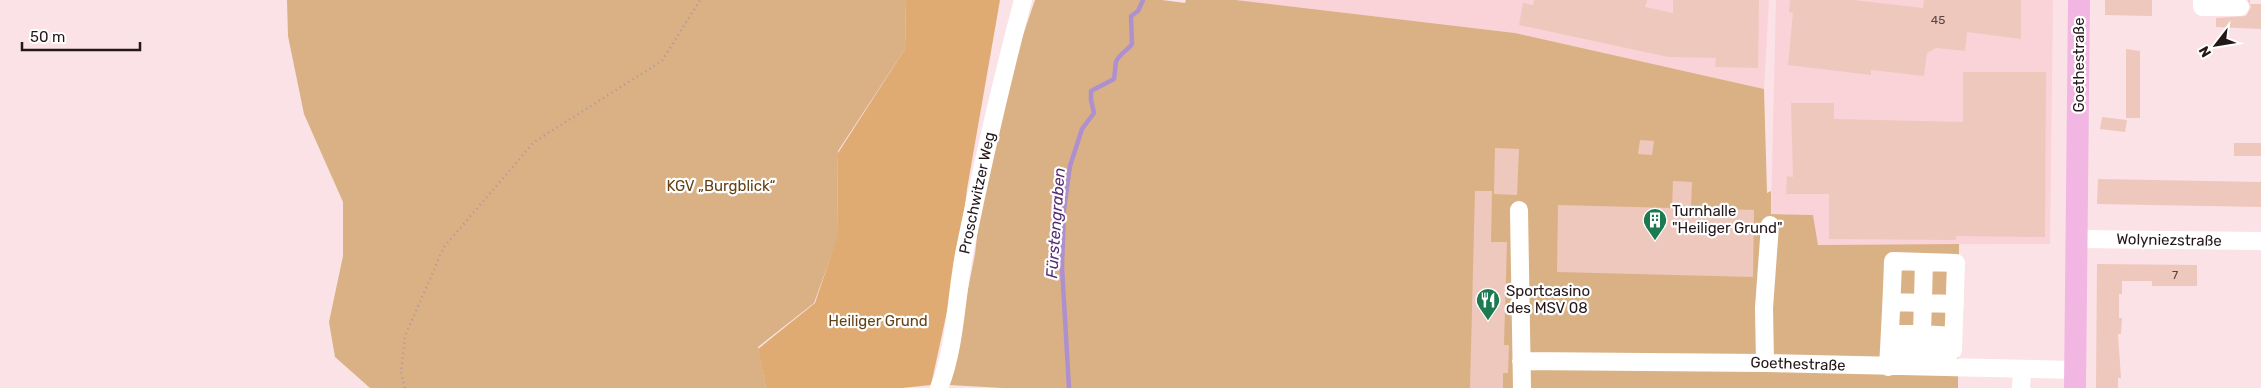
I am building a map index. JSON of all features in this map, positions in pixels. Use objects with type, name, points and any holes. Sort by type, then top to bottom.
[{"type":"main road","name":"Goethestraße","points":[[2075,379],[2079,0]]},
{"type":"street","name":"Proschwitzer Weg","points":[[939,388],[996,105],[1023,0]]},
{"type":"street","points":[[2202,0],[2202,7],[2240,7]]},
{"type":"street","points":[[1519,210],[1522,388]]},
{"type":"street","points":[[1765,363],[1764,308],[1770,224]]},
{"type":"street","name":"Wolyniezstraße","points":[[2076,239],[2261,241]]},
{"type":"street","points":[[1893,261],[1956,263],[1953,350],[1889,350],[1893,261]]},
{"type":"street","points":[[1922,334],[1924,262]]},
{"type":"street","points":[[1892,302],[1955,304]]},
{"type":"street","points":[[1889,350],[1922,334],[1953,336]]},
{"type":"street","name":"Goethestraße","points":[[1521,361],[1765,363],[1889,350],[2022,379],[2075,379]]},
{"type":"path","points":[[405,388],[401,373],[405,336],[444,247],[534,142],[662,60],[700,0]]},
{"type":"shaded area","points":[[1236,0],[1769,0],[1764,89],[1515,33]]},
{"type":"shaded area","points":[[1776,0],[2053,0],[2050,244],[1818,245],[1813,215],[1771,214]]},
{"type":"green space","name":"KGV „Burgblick“","points":[[287,0],[906,0],[905,49],[838,151],[837,240],[814,303],[758,347],[766,388],[370,388],[335,357],[329,322],[343,256],[343,202],[304,114],[288,36]]},
{"type":"green space","name":"Heiliger Grund","points":[[906,0],[1000,0],[967,189],[958,261],[931,385],[902,388],[766,388],[758,349],[815,303],[837,238],[838,153],[905,49]]},
{"type":"green space","points":[[1035,0],[1162,0],[1185,3],[1186,0],[1236,0],[1515,33],[1764,89],[1767,193],[1771,191],[1771,214],[1813,215],[1818,245],[1959,244],[1958,388],[1003,388],[949,385],[975,254],[982,193],[1022,38]]},
{"type":"building","points":[[1534,0],[1647,0],[1645,7],[1673,13],[1673,0],[1759,0],[1758,68],[1715,67],[1716,58],[1668,57],[1519,25],[1523,3],[1533,5]]},
{"type":"building","points":[[1790,0],[1854,0],[1923,8],[1924,0],[2021,0],[2021,39],[1967,32],[1965,51],[1936,48],[1927,53],[1924,76],[1871,70],[1871,75],[1788,65],[1793,13],[1789,12]]},
{"type":"building","points":[[2105,0],[2152,0],[2152,16],[2105,15]]},
{"type":"building","points":[[2248,0],[2250,0],[2250,4],[2261,4],[2261,29],[2216,27],[2216,18],[2246,16],[2251,7]]},
{"type":"building","points":[[2126,49],[2140,51],[2140,118],[2126,118]]},
{"type":"building","points":[[1963,72],[2046,72],[2045,237],[1956,236],[1956,240],[1829,239],[1829,194],[1786,194],[1787,176],[1793,177],[1791,103],[1834,103],[1834,119],[1963,122]]},
{"type":"building","points":[[2102,117],[2127,120],[2125,132],[2100,129]]},
{"type":"building","points":[[1640,140],[1654,141],[1652,155],[1638,154]]},
{"type":"building","points":[[2234,143],[2261,143],[2261,156],[2234,156]]},
{"type":"building","points":[[1495,148],[1519,149],[1517,195],[1494,194]]},
{"type":"building","points":[[2098,179],[2261,182],[2261,207],[2097,204]]},
{"type":"building","name":"Turnhalle \"Heiliger Grund\"","points":[[1673,181],[1692,182],[1691,208],[1754,210],[1753,277],[1557,272],[1558,205],[1672,208]]},
{"type":"building","points":[[1475,191],[1492,191],[1491,242],[1507,242],[1504,345],[1509,345],[1508,373],[1503,373],[1503,388],[1470,388]]},
{"type":"building","points":[[2097,264],[2197,265],[2197,286],[2152,286],[2152,281],[2122,281],[2122,294],[2119,294],[2119,318],[2122,318],[2121,334],[2118,334],[2121,378],[2118,378],[2118,388],[2096,388]]},
{"type":"waterway","name":"Fürstengraben","points":[[1069,388],[1062,267],[1064,209],[1070,166],[1082,129],[1094,113],[1091,91],[1114,79],[1117,59],[1132,44],[1131,16],[1138,11],[1143,0]]},
{"type":"place","name":"Turnhalle \"Heiliger Grund\"","points":[[1655,241]]},
{"type":"place","name":"Sportcasino des MSV 08","points":[[1488,321]]}]
